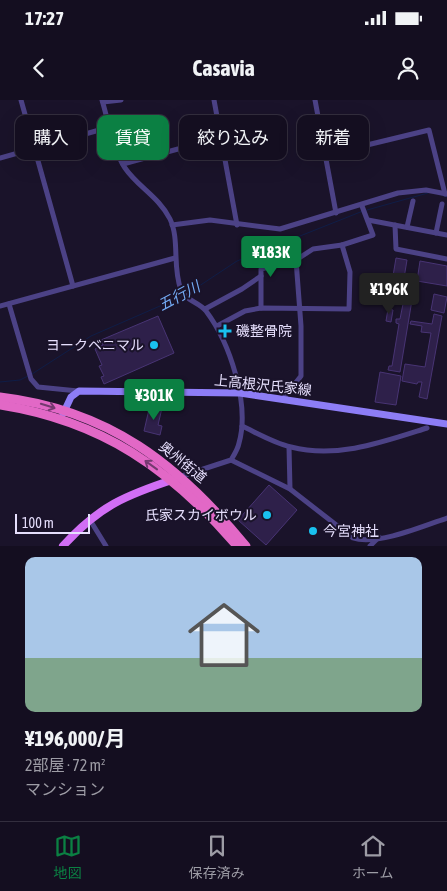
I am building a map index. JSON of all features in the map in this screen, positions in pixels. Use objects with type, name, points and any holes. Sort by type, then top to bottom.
[{"type":"highway","name":"奥州街道","points":[[0,396],[42,404],[125,447],[172,480],[208,513],[237,546]]},
{"type":"highway","name":"奥州街道","points":[[0,405],[63,415],[107,427],[130,440],[182,476],[220,515],[246,546]]},
{"type":"main road","name":"上高根沢氏家線","points":[[79,392],[240,393],[447,424]]},
{"type":"main road","points":[[63,415],[71,397],[79,392]]},
{"type":"main road","points":[[64,546],[90,520],[128,494],[182,476]]},
{"type":"street","points":[[21,100],[25,115]]},
{"type":"street","points":[[106,115],[102,101],[122,100]]},
{"type":"street","points":[[214,100],[237,225]]},
{"type":"street","points":[[315,100],[318,115]]},
{"type":"street","points":[[172,225],[210,220],[237,225],[280,229],[398,194],[426,190],[446,194],[429,130],[369,145]]},
{"type":"street","points":[[123,164],[178,149]]},
{"type":"street","points":[[0,158],[15,154]]},
{"type":"street","points":[[37,160],[73,286]]},
{"type":"street","points":[[122,160],[123,164],[161,205],[172,225],[177,277],[182,291],[187,298],[205,309],[227,345],[242,401],[242,426],[239,444],[231,460]]},
{"type":"street","points":[[326,160],[336,213]]},
{"type":"street","points":[[408,227],[412,201]]},
{"type":"street","points":[[436,233],[442,204]]},
{"type":"street","points":[[261,308],[261,269],[296,260],[313,249],[342,245],[373,235],[362,206]]},
{"type":"street","points":[[368,220],[447,235]]},
{"type":"street","points":[[395,225],[396,250],[447,259]]},
{"type":"street","points":[[217,326],[245,311],[261,308],[349,309],[350,272],[342,245]]},
{"type":"street","points":[[0,306],[175,258]]},
{"type":"street","points":[[283,399],[301,376],[301,326],[298,307],[296,260]]},
{"type":"street","points":[[205,309],[242,289],[261,276]]},
{"type":"street","points":[[9,304],[31,379],[38,387],[79,392]]},
{"type":"street","points":[[242,426],[289,447],[317,452],[370,446],[427,428]]},
{"type":"street","points":[[289,447],[290,489]]},
{"type":"street","points":[[182,476],[231,460],[290,489],[353,538],[359,540],[379,537],[447,518]]},
{"type":"street","points":[[90,520],[106,546]]},
{"type":"street","points":[[370,546],[379,537]]},
{"type":"building","points":[[396,258],[407,260],[404,278],[393,276]]},
{"type":"building","points":[[420,261],[447,266],[447,286],[417,281]]},
{"type":"building","points":[[405,285],[414,286],[414,293],[405,293]]},
{"type":"building","points":[[434,294],[447,297],[444,313],[431,310]]},
{"type":"building","points":[[404,299],[412,300],[400,372],[388,370],[389,366],[392,366],[399,324],[396,323],[396,319],[400,319]]},
{"type":"building","points":[[388,309],[393,310],[391,322],[386,321]]},
{"type":"building","points":[[434,314],[442,316],[427,399],[419,397],[422,382],[417,384],[402,381],[405,364],[425,367],[431,333],[421,332],[422,326],[410,324],[411,321],[432,324]]},
{"type":"building","points":[[158,316],[174,353],[104,384],[101,377],[104,376],[99,366],[102,365],[95,349],[103,345],[101,340]]},
{"type":"building","points":[[380,372],[401,376],[396,405],[375,402]]},
{"type":"building","points":[[150,405],[162,408],[158,425],[162,426],[160,435],[144,431]]},
{"type":"building","name":"氏家スカイボウル","points":[[269,485],[297,510],[266,545],[238,520]]},
{"type":"waterway","name":"五行川","points":[[367,210],[428,193]]},
{"type":"waterway","name":"五行川","points":[[441,195],[447,197]]},
{"type":"waterway","name":"五行川","points":[[187,294],[237,261],[363,211]]},
{"type":"waterway","name":"五行川","points":[[32,374],[91,336],[183,296]]},
{"type":"waterway","name":"五行川","points":[[0,382],[20,380],[28,376]]},
{"type":"place","name":"磯整骨院","points":[[225,331]]},
{"type":"place","name":"ヨークベニマル","points":[[154,345]]},
{"type":"place","name":"氏家スカイボウル","points":[[267,515]]},
{"type":"place","name":"今宮神社","points":[[313,531]]}]
